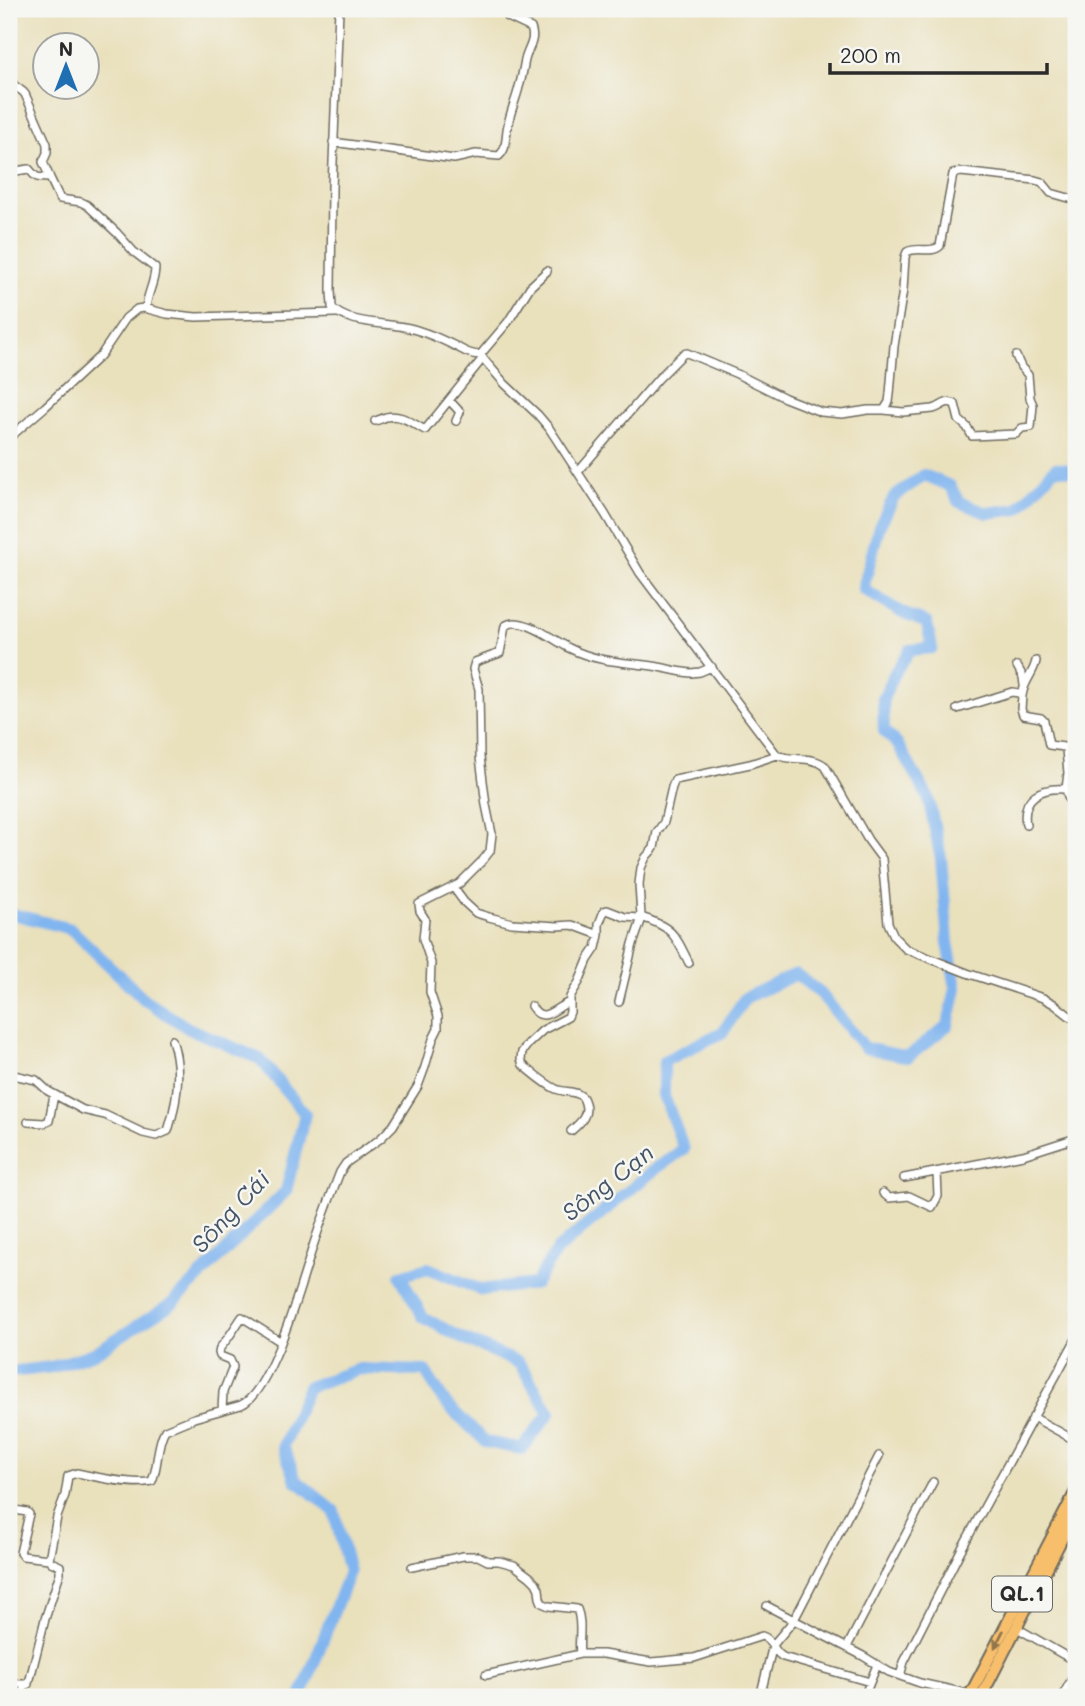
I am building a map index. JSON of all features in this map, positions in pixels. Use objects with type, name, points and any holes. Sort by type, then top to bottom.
[{"type":"highway","name":"QL.1","points":[[973,1696],[1076,1492]]},
{"type":"highway","name":"QL.1","points":[[973,1696],[1017,1628],[1075,1516]]},
{"type":"street","points":[[336,313],[332,307],[331,291],[338,9]]},
{"type":"street","points":[[333,142],[454,159],[476,154],[502,155],[507,127],[533,41],[531,28],[508,17]]},
{"type":"street","points":[[9,66],[12,81],[25,94],[47,144],[43,162],[60,199],[88,205],[134,252],[155,268],[146,308]]},
{"type":"street","points":[[9,172],[29,169],[38,179],[50,178]]},
{"type":"street","points":[[884,410],[889,402],[905,257],[911,249],[936,249],[940,246],[953,174],[957,172],[1035,180],[1042,182],[1051,193],[1076,200]]},
{"type":"street","points":[[375,421],[389,416],[401,417],[425,430],[508,322],[530,287],[547,271]]},
{"type":"street","points":[[9,438],[101,355],[126,318],[140,308],[196,317],[336,313],[422,332],[468,354],[482,356],[505,384],[549,428],[640,573],[777,755]]},
{"type":"street","points":[[578,472],[683,354],[737,374],[821,412],[903,412],[933,409],[950,402],[955,404],[959,420],[972,436],[1016,434],[1023,428],[1031,427],[1034,407],[1030,398],[1028,375],[1016,356]]},
{"type":"street","points":[[449,400],[460,412],[456,421]]},
{"type":"street","points":[[49,1559],[57,1517],[65,1495],[66,1479],[70,1474],[134,1483],[152,1481],[160,1438],[165,1430],[194,1418],[248,1403],[257,1393],[281,1342],[340,1172],[346,1163],[380,1139],[393,1126],[418,1086],[439,1026],[431,999],[429,980],[432,962],[423,939],[425,919],[419,904],[453,887],[477,867],[490,851],[492,834],[480,757],[479,689],[473,666],[477,660],[500,653],[505,626],[514,622],[538,630],[571,649],[594,658],[691,673],[712,667]]},
{"type":"street","points":[[1024,685],[1036,661]]},
{"type":"street","points":[[1017,666],[1024,685],[1021,709],[1023,715],[1044,721],[1049,745],[1064,747],[1066,750],[1066,789],[1076,811]]},
{"type":"street","points":[[957,709],[1012,692],[1022,696]]},
{"type":"street","points":[[1066,750],[1076,748]]},
{"type":"street","points":[[619,1002],[641,917],[641,868],[654,848],[675,780],[750,764],[777,755],[818,760],[825,766],[882,859],[888,923],[895,938],[906,949],[1043,998],[1076,1021]]},
{"type":"street","points":[[1026,825],[1024,817],[1029,799],[1049,788],[1066,789]]},
{"type":"street","points":[[453,887],[476,913],[489,918],[512,923],[572,925],[599,935]]},
{"type":"street","points":[[571,1131],[582,1122],[586,1114],[583,1098],[551,1087],[523,1065],[522,1059],[524,1049],[543,1030],[568,1017],[570,997],[596,948],[599,924],[604,911],[659,923],[677,940],[689,963]]},
{"type":"street","points":[[531,1006],[536,1013],[543,1016],[570,1002]]},
{"type":"street","points":[[9,1074],[36,1080],[54,1095],[83,1110],[105,1115],[143,1133],[156,1136],[167,1133],[170,1129],[176,1101],[178,1070],[173,1040]]},
{"type":"street","points":[[28,1122],[49,1121],[54,1095]]},
{"type":"street","points":[[904,1178],[1023,1154],[1076,1138]]},
{"type":"street","points":[[883,1193],[889,1198],[909,1196],[932,1207],[938,1196],[937,1172]]},
{"type":"street","points":[[222,1410],[223,1392],[233,1367],[230,1360],[220,1356],[220,1348],[242,1317],[281,1342]]},
{"type":"street","points":[[900,1676],[921,1626],[1076,1339]]},
{"type":"street","points":[[1033,1417],[1076,1441]]},
{"type":"street","points":[[760,1697],[773,1645],[794,1620],[880,1456]]},
{"type":"street","points":[[847,1647],[933,1482]]},
{"type":"street","points":[[9,1509],[29,1514],[20,1553],[23,1556],[49,1559],[59,1565],[60,1573],[45,1619],[38,1654],[28,1684],[19,1697]]},
{"type":"street","points":[[412,1567],[463,1556],[478,1556],[488,1561],[514,1566],[536,1583],[542,1602],[549,1606],[577,1609],[581,1620],[580,1654]]},
{"type":"street","points":[[767,1606],[889,1672],[973,1696]]},
{"type":"street","points":[[1017,1628],[1076,1662]]},
{"type":"street","points":[[486,1675],[580,1654],[603,1654],[651,1662],[694,1658],[757,1637],[766,1637],[783,1657],[870,1682]]},
{"type":"street","points":[[864,1697],[877,1665]]},
{"type":"street","points":[[1062,1697],[1076,1671]]},
{"type":"street","points":[[9,1683],[28,1684]]},
{"type":"waterway","name":"Sông Cạn","points":[[301,1697],[349,1572],[334,1511],[296,1480],[283,1446],[308,1387],[359,1369],[425,1371],[446,1404],[486,1442],[522,1449],[550,1413],[519,1363],[461,1338],[423,1317],[400,1276],[428,1268],[481,1290],[535,1284],[557,1250],[654,1170],[684,1149],[664,1096],[664,1061],[723,1032],[745,998],[796,974],[821,994],[865,1048],[908,1057],[948,1025],[956,988],[948,942],[941,858],[928,797],[898,745],[884,731],[883,699],[893,675],[910,650],[932,648],[927,623],[902,613],[863,589],[879,527],[894,497],[924,475],[950,486],[959,502],[987,513],[1018,509],[1055,468],[1076,471]]},
{"type":"waterway","name":"Sông Cái","points":[[9,913],[71,929],[145,1000],[188,1028],[260,1059],[305,1114],[286,1191],[173,1303],[94,1353],[52,1367],[9,1372]]}]
